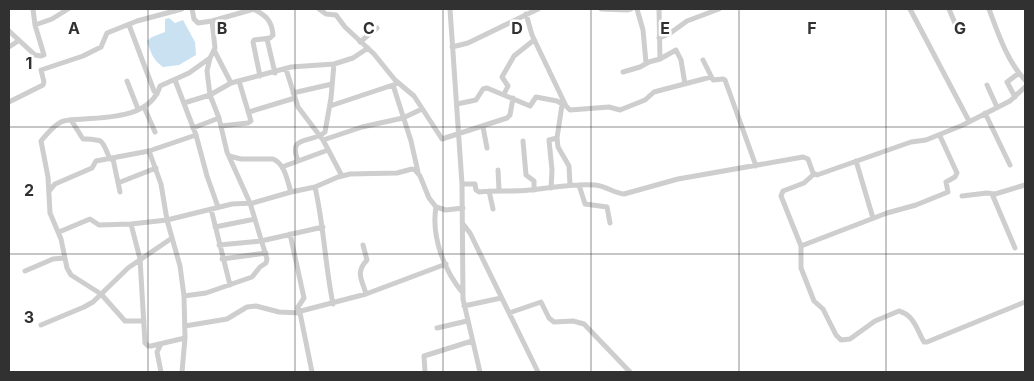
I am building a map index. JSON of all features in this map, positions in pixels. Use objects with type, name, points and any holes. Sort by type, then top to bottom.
[{"type":"street","points":[[9,32],[35,55],[41,56],[44,54],[35,26],[34,9]]},
{"type":"street","points":[[35,26],[52,19],[68,9]]},
{"type":"street","points":[[9,102],[42,85],[44,82],[41,70],[83,56],[102,46],[107,34],[137,21],[182,9]]},
{"type":"street","points":[[192,9],[196,22],[212,21],[253,9],[265,15],[270,21],[273,35],[267,39],[254,40],[253,42],[260,76]]},
{"type":"street","points":[[319,9],[326,14],[336,15],[345,27],[368,48],[396,84],[414,96],[442,139],[508,117],[513,98]]},
{"type":"street","points":[[450,9],[462,184],[463,294],[467,321],[480,372]]},
{"type":"street","points":[[452,47],[473,40],[538,9]]},
{"type":"street","points":[[602,9],[631,9]]},
{"type":"street","points":[[637,9],[643,30],[646,63]]},
{"type":"street","points":[[659,9],[660,59]]},
{"type":"street","points":[[659,38],[669,34],[687,21],[719,9]]},
{"type":"street","points":[[910,9],[969,122]]},
{"type":"street","points":[[949,9],[957,28]]},
{"type":"street","points":[[989,9],[1002,41],[1019,73],[1025,80]]},
{"type":"street","points":[[526,14],[534,40],[564,105],[557,138],[559,151],[569,166],[570,184]]},
{"type":"street","points":[[212,21],[214,50],[230,83]]},
{"type":"street","points":[[129,25],[154,91],[157,94]]},
{"type":"street","points":[[360,42],[376,28]]},
{"type":"street","points":[[267,39],[275,73]]},
{"type":"street","points":[[504,94],[508,86],[502,76],[512,59],[534,40]]},
{"type":"street","points":[[9,47],[18,41]]},
{"type":"street","points":[[184,103],[210,95],[230,83],[286,69],[334,64],[353,58],[368,48]]},
{"type":"street","points":[[184,296],[206,293],[254,276],[260,267],[266,263],[267,259],[250,203],[229,156],[219,118],[210,95],[207,71],[214,50]]},
{"type":"street","points":[[622,72],[640,67],[660,59],[674,50],[678,50],[685,84]]},
{"type":"street","points":[[144,321],[125,321],[101,294],[71,274],[67,268],[59,232],[50,213],[42,141],[61,122],[124,115],[138,110],[144,107],[157,94],[160,86],[189,73],[210,58]]},
{"type":"street","points":[[703,60],[713,81],[723,78],[725,80],[756,166]]},
{"type":"street","points":[[321,138],[325,132],[330,106],[334,64]]},
{"type":"street","points":[[286,69],[298,107],[321,138],[342,176]]},
{"type":"street","points":[[1015,97],[1007,82],[1019,73]]},
{"type":"street","points":[[457,104],[476,100],[484,88],[504,94],[530,106],[536,97],[556,101],[572,110],[609,107],[620,110],[645,100],[654,92],[711,77]]},
{"type":"street","points":[[175,80],[196,135],[218,207]]},
{"type":"street","points":[[127,81],[138,110]]},
{"type":"street","points":[[221,126],[250,122],[249,112],[238,81]]},
{"type":"street","points":[[249,112],[332,84]]},
{"type":"street","points":[[330,106],[396,84]]},
{"type":"street","points":[[396,84],[418,172],[429,198],[436,207],[446,210],[462,208]]},
{"type":"street","points":[[986,85],[997,107]]},
{"type":"street","points":[[1025,86],[1015,97],[940,136],[911,142],[814,174],[804,183],[783,191],[781,194],[784,207],[801,246],[801,268],[814,300],[823,309],[836,335],[841,340],[850,339],[874,321],[899,311],[907,314],[924,342],[927,342],[1025,302]]},
{"type":"street","points":[[144,107],[155,132]]},
{"type":"street","points":[[298,161],[294,153],[296,146],[302,141],[403,118],[422,109]]},
{"type":"street","points":[[985,113],[1010,165]]},
{"type":"street","points":[[193,128],[219,118]]},
{"type":"street","points":[[71,120],[83,139],[96,139],[101,142],[111,159],[120,192]]},
{"type":"street","points":[[482,126],[487,148]]},
{"type":"street","points":[[49,192],[55,184],[92,168],[96,161],[149,151],[196,135]]},
{"type":"street","points":[[801,246],[948,192],[946,182],[955,177],[957,173],[940,136]]},
{"type":"street","points":[[551,188],[552,170],[548,140],[557,138]]},
{"type":"street","points":[[523,141],[526,174],[528,178],[534,181],[534,190]]},
{"type":"street","points":[[282,167],[328,150]]},
{"type":"street","points":[[149,151],[161,184],[167,220],[180,266],[185,326],[182,372]]},
{"type":"street","points":[[229,156],[273,159],[280,163],[291,192]]},
{"type":"street","points":[[462,184],[475,184],[478,192],[534,190],[570,184],[606,187],[624,194],[678,178],[805,157],[808,159],[814,174]]},
{"type":"street","points":[[856,161],[873,218]]},
{"type":"street","points":[[118,182],[156,168]]},
{"type":"street","points":[[59,232],[91,219],[97,225],[167,220],[232,204],[250,203],[314,187],[342,176],[364,173],[397,173],[412,169],[418,172]]},
{"type":"street","points":[[498,170],[499,190]]},
{"type":"street","points":[[580,185],[585,204],[607,206],[610,223]]},
{"type":"street","points":[[962,196],[992,194],[1025,185]]},
{"type":"street","points":[[314,187],[323,227],[328,282],[333,304]]},
{"type":"street","points":[[490,191],[494,208]]},
{"type":"street","points":[[992,194],[1015,248]]},
{"type":"street","points":[[436,207],[435,222],[441,253],[454,282],[463,294]]},
{"type":"street","points":[[211,209],[230,285]]},
{"type":"street","points":[[215,227],[255,219]]},
{"type":"street","points":[[463,223],[470,233],[538,372]]},
{"type":"street","points":[[131,224],[140,259],[146,345],[151,346],[185,338]]},
{"type":"street","points":[[219,245],[262,241],[323,227]]},
{"type":"street","points":[[290,234],[304,298],[298,306],[312,372]]},
{"type":"street","points":[[41,325],[84,308],[93,302],[128,268],[172,238]]},
{"type":"street","points":[[364,245],[367,260],[360,270],[366,294]]},
{"type":"street","points":[[222,259],[266,254]]},
{"type":"street","points":[[25,271],[53,259],[64,258]]},
{"type":"street","points":[[185,326],[227,319],[242,308],[247,307],[256,306],[279,312],[300,312],[366,294],[446,264]]},
{"type":"street","points":[[464,306],[501,298]]},
{"type":"street","points":[[509,314],[541,302],[554,322],[574,321],[584,324],[630,372]]},
{"type":"street","points":[[437,328],[467,321]]},
{"type":"street","points":[[425,372],[424,356],[472,341]]},
{"type":"street","points":[[161,344],[157,352],[161,372]]},
{"type":"water","points":[[169,18],[175,23],[183,20],[195,42],[196,55],[179,65],[163,67],[153,56],[147,41],[165,32],[165,19]]}]
